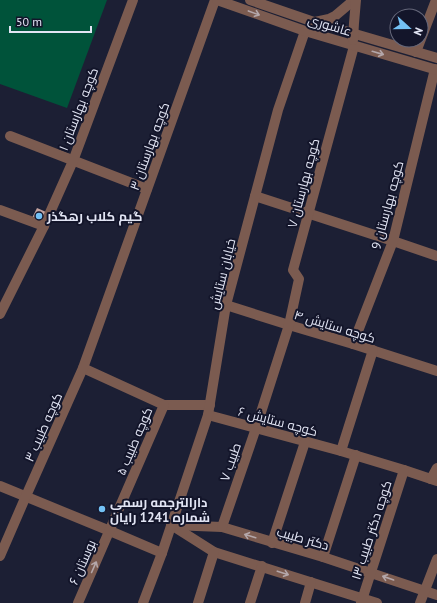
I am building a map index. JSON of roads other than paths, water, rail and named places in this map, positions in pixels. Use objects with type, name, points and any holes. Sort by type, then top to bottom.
[{"type":"street","name":"کوچه بهارستان ۱","points":[[0,314],[44,226],[73,161],[133,0]]},
{"type":"street","name":"عاشوری","points":[[216,0],[304,31],[436,70]]},
{"type":"street","name":"کوچه بهارستان ۳","points":[[83,368],[216,0]]},
{"type":"street","name":"عاشوری","points":[[250,0],[314,22],[437,58]]},
{"type":"street","points":[[314,22],[329,19],[355,0]]},
{"type":"street","points":[[354,46],[353,34],[355,0]]},
{"type":"street","points":[[416,52],[436,0]]},
{"type":"street","name":"خیابان ستایش","points":[[171,525],[208,415],[226,304],[278,110],[304,31]]},
{"type":"street","name":"کوچه بهارستان ۷","points":[[256,428],[289,325],[299,279],[293,270],[354,46]]},
{"type":"street","name":"کوچه بهارستان 9","points":[[353,344],[393,241],[436,70]]},
{"type":"street","points":[[10,136],[147,189]]},
{"type":"street","points":[[255,196],[437,256]]},
{"type":"street","points":[[0,210],[44,226]]},
{"type":"street","name":"کوچه ستایش ۴","points":[[226,304],[437,371]]},
{"type":"street","points":[[341,451],[373,350]]},
{"type":"street","points":[[83,368],[164,405],[210,405]]},
{"type":"street","name":"کوچه طبیب ۳","points":[[0,556],[83,368]]},
{"type":"street","name":"کوچه طبیب ۵","points":[[110,531],[164,405]]},
{"type":"street","name":"کوچه ستایش ۶","points":[[208,415],[356,455],[434,480]]},
{"type":"street","name":"طبیب ۷","points":[[222,527],[256,428]]},
{"type":"street","points":[[272,542],[305,442]]},
{"type":"street","points":[[323,557],[356,455]]},
{"type":"street","points":[[434,480],[437,468]]},
{"type":"street","name":"کوچه دکتر طبیب ۱۳","points":[[362,601],[404,470]]},
{"type":"street","points":[[0,486],[162,553]]},
{"type":"street","points":[[143,603],[171,525],[214,552],[311,582],[362,601],[377,603]]},
{"type":"street","name":"دکتر طبیب","points":[[171,525],[222,527],[323,557],[437,595]]},
{"type":"street","name":"بوستان ۶","points":[[78,603],[110,531]]},
{"type":"street","points":[[198,603],[214,552]]},
{"type":"street","points":[[420,603],[437,559]]},
{"type":"street","points":[[250,603],[262,566]]},
{"type":"street","points":[[305,603],[311,582]]},
{"type":"place","name":"گیم کلاب رهگذر","points":[[39,216]]},
{"type":"place","name":"دارالترجمه رسمی شماره 1241 رایان","points":[[102,509]]}]
